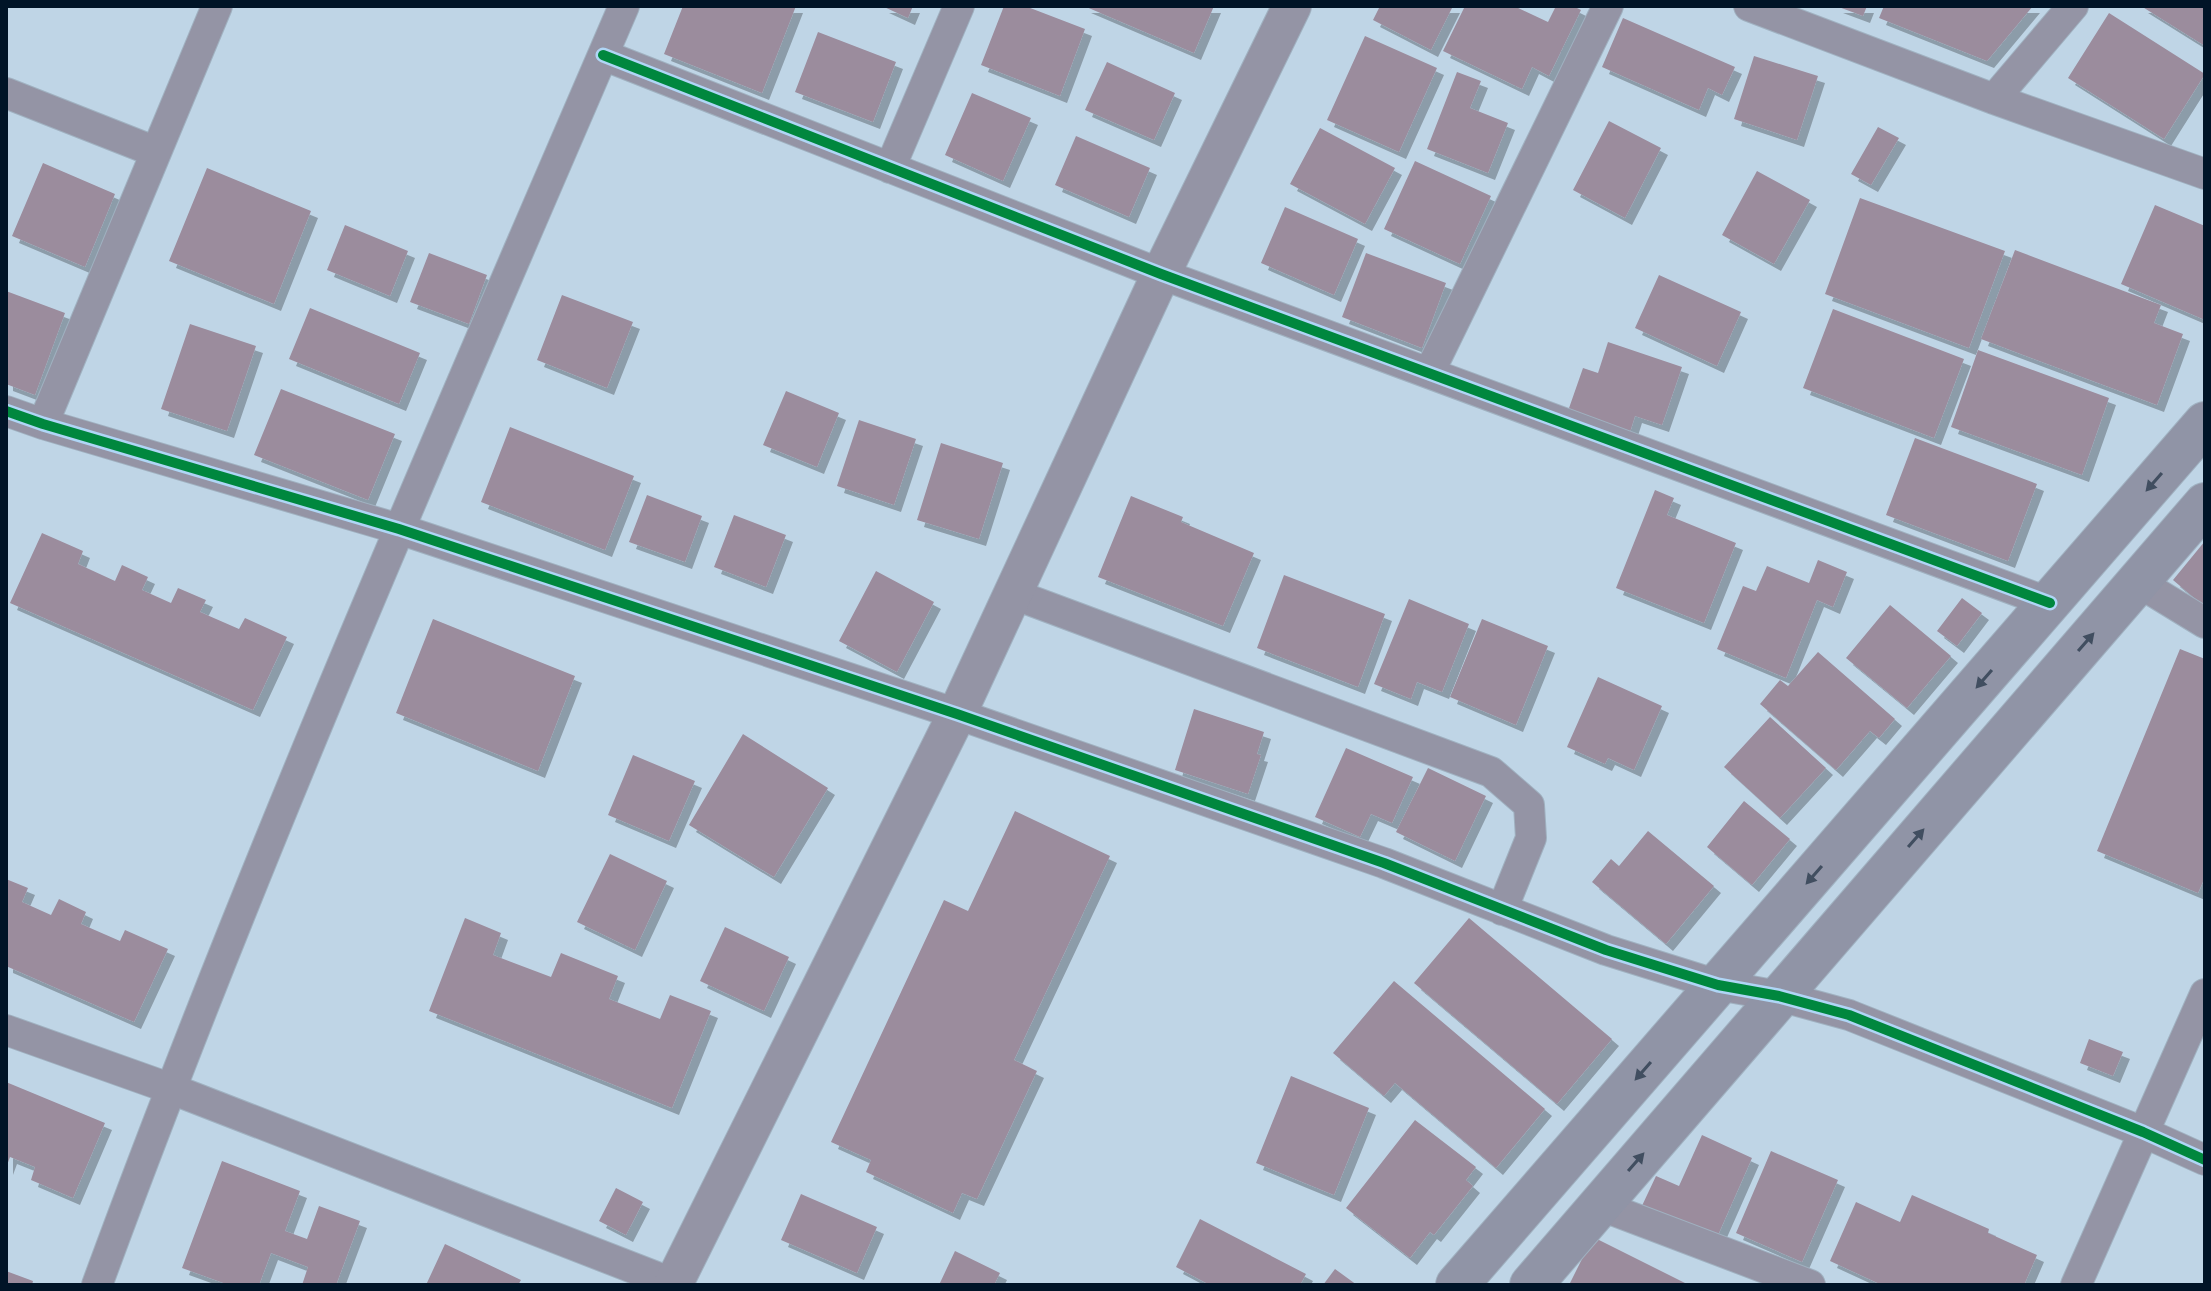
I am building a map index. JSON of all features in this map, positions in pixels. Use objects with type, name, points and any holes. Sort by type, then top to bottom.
[{"type":"main road","points":[[1457,1285],[2205,423]]},
{"type":"main road","points":[[1531,1285],[2205,504]]},
{"type":"street","points":[[43,424],[217,6]]},
{"type":"street","points":[[97,1285],[169,1088],[399,529],[624,6]]},
{"type":"street","points":[[890,168],[959,6]]},
{"type":"street","points":[[6,1030],[169,1088],[675,1285],[957,714],[1161,274],[1292,6]]},
{"type":"street","points":[[1429,373],[1608,6]]},
{"type":"street","points":[[1749,6],[1994,99],[2205,174]]},
{"type":"street","points":[[1994,99],[2073,6]]},
{"type":"street","points":[[603,55],[1161,274],[2050,603]]},
{"type":"street","points":[[6,93],[156,152]]},
{"type":"street","points":[[6,411],[399,529],[957,714],[1384,863],[1606,950],[1718,985],[1779,996],[1849,1015],[2143,1132],[2205,1160]]},
{"type":"street","points":[[2138,582],[2205,623]]},
{"type":"street","points":[[1013,594],[1491,772],[1529,805],[1531,838],[1502,910]]},
{"type":"street","points":[[2076,1285],[2205,994]]},
{"type":"street","points":[[1599,1205],[1810,1285]]},
{"type":"building","points":[[683,6],[796,6],[762,93],[664,54]]},
{"type":"building","points":[[882,6],[913,6],[908,18]]},
{"type":"building","points":[[1004,6],[1025,6],[1085,29],[1060,96],[981,65]]},
{"type":"building","points":[[1084,6],[1214,6],[1194,53]]},
{"type":"building","points":[[1380,6],[1453,6],[1431,50],[1373,20]]},
{"type":"building","points":[[1465,6],[1514,6],[1548,22],[1556,6],[1573,6],[1581,10],[1549,76],[1532,67],[1522,89],[1443,51]]},
{"type":"building","points":[[1836,6],[1867,6],[1863,16]]},
{"type":"building","points":[[1884,6],[2033,6],[1987,61],[1879,18]]},
{"type":"building","points":[[2141,6],[2205,6],[2205,46]]},
{"type":"building","points":[[2109,13],[2205,74],[2164,139],[2068,78]]},
{"type":"building","points":[[1623,18],[1735,67],[1722,95],[1708,88],[1699,110],[1602,67]]},
{"type":"building","points":[[818,32],[896,62],[873,122],[795,92]]},
{"type":"building","points":[[1365,36],[1437,68],[1399,152],[1327,120]]},
{"type":"building","points":[[1754,56],[1818,76],[1797,140],[1734,119]]},
{"type":"building","points":[[1107,62],[1175,93],[1154,140],[1085,110]]},
{"type":"building","points":[[1457,72],[1481,81],[1470,108],[1508,123],[1488,173],[1427,149]]},
{"type":"building","points":[[972,93],[1031,118],[1003,181],[945,155]]},
{"type":"building","points":[[1609,121],[1661,148],[1625,218],[1573,190]]},
{"type":"building","points":[[1878,127],[1899,138],[1871,185],[1851,174]]},
{"type":"building","points":[[1320,128],[1395,168],[1365,224],[1290,184]]},
{"type":"building","points":[[1076,136],[1150,168],[1129,217],[1055,185]]},
{"type":"building","points":[[1415,161],[1491,196],[1460,264],[1384,229]]},
{"type":"building","points":[[43,163],[115,194],[85,267],[12,236]]},
{"type":"building","points":[[207,168],[311,211],[274,304],[169,261]]},
{"type":"building","points":[[1757,171],[1810,200],[1774,264],[1722,235]]},
{"type":"building","points":[[1860,198],[2005,251],[1969,348],[1825,294]]},
{"type":"building","points":[[2155,205],[2205,226],[2205,320],[2121,284]]},
{"type":"building","points":[[1285,207],[1358,239],[1334,295],[1261,263]]},
{"type":"building","points":[[345,225],[408,251],[390,296],[327,270]]},
{"type":"building","points":[[2015,250],[2161,305],[2154,323],[2183,334],[2157,405],[1981,339]]},
{"type":"building","points":[[429,253],[487,275],[469,324],[410,302]]},
{"type":"building","points":[[1366,253],[1446,283],[1422,348],[1342,317]]},
{"type":"building","points":[[1659,275],[1741,312],[1717,366],[1635,328]]},
{"type":"building","points":[[6,291],[65,313],[35,395],[6,384]]},
{"type":"building","points":[[562,295],[633,322],[607,388],[537,360]]},
{"type":"building","points":[[310,308],[420,353],[399,404],[289,359]]},
{"type":"building","points":[[1833,309],[1964,359],[1934,438],[1803,388]]},
{"type":"building","points":[[190,324],[256,346],[227,431],[161,409]]},
{"type":"building","points":[[1608,342],[1682,367],[1662,425],[1635,416],[1630,432],[1568,411],[1583,368],[1598,373]]},
{"type":"building","points":[[1978,350],[2109,398],[2082,475],[1951,427]]},
{"type":"building","points":[[281,389],[395,434],[368,500],[254,455]]},
{"type":"building","points":[[786,391],[839,413],[817,467],[763,445]]},
{"type":"building","points":[[859,420],[916,439],[894,505],[837,486]]},
{"type":"building","points":[[510,427],[634,476],[605,550],[481,502]]},
{"type":"building","points":[[1915,438],[2037,484],[2008,561],[1886,515]]},
{"type":"building","points":[[941,443],[1003,463],[979,539],[917,520]]},
{"type":"building","points":[[1655,490],[1674,498],[1667,515],[1736,543],[1704,623],[1616,588]]},
{"type":"building","points":[[647,495],[702,516],[685,562],[629,542]]},
{"type":"building","points":[[1131,496],[1183,517],[1181,522],[1254,553],[1223,626],[1098,577]]},
{"type":"building","points":[[734,515],[786,535],[766,587],[714,567]]},
{"type":"building","points":[[42,533],[83,551],[78,564],[115,581],[122,565],[148,577],[142,590],[171,603],[178,588],[206,600],[200,612],[239,629],[245,618],[287,637],[253,710],[10,603]]},
{"type":"building","points":[[2205,541],[2205,607],[2173,580]]},
{"type":"building","points":[[1818,560],[1847,572],[1833,607],[1817,600],[1786,678],[1717,649],[1743,586],[1756,591],[1767,566],[1809,583]]},
{"type":"building","points":[[876,571],[934,602],[897,672],[839,641]]},
{"type":"building","points":[[1284,575],[1385,614],[1358,687],[1257,648]]},
{"type":"building","points":[[1962,598],[1982,613],[1957,646],[1937,631]]},
{"type":"building","points":[[1409,599],[1469,624],[1442,692],[1417,682],[1411,699],[1374,684]]},
{"type":"building","points":[[1890,605],[1951,656],[1907,708],[1846,658]]},
{"type":"building","points":[[433,619],[575,676],[538,771],[396,713]]},
{"type":"building","points":[[1482,619],[1548,646],[1516,725],[1450,697]]},
{"type":"building","points":[[2180,649],[2205,659],[2205,877],[2198,893],[2097,851]]},
{"type":"building","points":[[1818,652],[1895,719],[1879,738],[1870,731],[1836,770],[1760,704],[1780,680],[1788,686]]},
{"type":"building","points":[[1598,677],[1662,706],[1634,770],[1608,758],[1605,764],[1567,747]]},
{"type":"building","points":[[1194,709],[1264,732],[1257,754],[1261,755],[1248,794],[1175,770]]},
{"type":"building","points":[[1770,717],[1826,768],[1780,818],[1724,767]]},
{"type":"building","points":[[743,734],[828,788],[774,877],[689,825]]},
{"type":"building","points":[[1346,748],[1413,777],[1392,823],[1371,814],[1360,837],[1315,817]]},
{"type":"building","points":[[633,755],[695,781],[669,841],[608,815]]},
{"type":"building","points":[[1428,768],[1486,796],[1455,861],[1396,832]]},
{"type":"building","points":[[1744,801],[1790,839],[1752,885],[1707,847]]},
{"type":"building","points":[[1015,811],[1110,856],[1014,1060],[1037,1071],[977,1199],[962,1193],[953,1213],[866,1172],[871,1160],[831,1142],[944,900],[968,911]]},
{"type":"building","points":[[1648,831],[1714,886],[1666,944],[1592,882],[1611,859],[1619,866]]},
{"type":"building","points":[[610,854],[667,881],[635,950],[577,922]]},
{"type":"building","points":[[6,879],[28,888],[22,902],[51,915],[59,899],[86,912],[81,924],[120,941],[125,930],[168,949],[134,1022],[6,966]]},
{"type":"building","points":[[465,918],[501,933],[493,955],[551,977],[561,953],[618,976],[609,999],[660,1019],[670,995],[711,1011],[672,1108],[429,1011]]},
{"type":"building","points":[[1469,918],[1612,1039],[1557,1104],[1414,983]]},
{"type":"building","points":[[725,927],[789,957],[764,1011],[700,981]]},
{"type":"building","points":[[1394,981],[1545,1109],[1496,1168],[1395,1083],[1384,1096],[1333,1053]]},
{"type":"building","points":[[2089,1039],[2123,1052],[2113,1076],[2080,1063]]},
{"type":"building","points":[[1291,1076],[1369,1108],[1334,1195],[1256,1163]]},
{"type":"building","points":[[6,1082],[105,1123],[73,1198],[31,1180],[35,1167],[10,1157],[6,1168]]},
{"type":"building","points":[[1415,1120],[1476,1167],[1466,1180],[1473,1186],[1434,1235],[1430,1232],[1410,1258],[1346,1208]]},
{"type":"building","points":[[1702,1135],[1752,1158],[1714,1244],[1640,1210],[1656,1176],[1679,1186]]},
{"type":"building","points":[[1771,1151],[1838,1180],[1802,1262],[1736,1233]]},
{"type":"building","points":[[222,1161],[300,1191],[285,1231],[307,1239],[319,1206],[360,1221],[336,1285],[302,1285],[308,1267],[271,1253],[259,1285],[229,1285],[182,1268]]},
{"type":"building","points":[[616,1188],[643,1202],[626,1235],[599,1221]]},
{"type":"building","points":[[801,1194],[877,1227],[857,1273],[781,1240]]},
{"type":"building","points":[[1912,1195],[1989,1229],[1988,1233],[2037,1255],[2024,1285],[1882,1285],[1830,1261],[1856,1202],[1900,1222]]},
{"type":"building","points":[[1200,1219],[1306,1274],[1300,1285],[1210,1285],[1176,1267]]},
{"type":"building","points":[[1593,1237],[1689,1285],[1569,1285]]},
{"type":"building","points":[[445,1244],[521,1280],[518,1285],[426,1285]]},
{"type":"building","points":[[955,1251],[1000,1273],[994,1285],[939,1285]]},
{"type":"building","points":[[1335,1269],[1357,1285],[1323,1285]]},
{"type":"building","points":[[6,1271],[33,1281],[32,1285],[6,1285]]},
{"type":"cycle path","points":[[603,55],[1161,274],[2050,603]]},
{"type":"cycle path","points":[[6,411],[399,529],[957,714],[1384,863],[1606,950],[1718,985],[1779,996],[1849,1015],[2143,1132],[2205,1160]]}]
